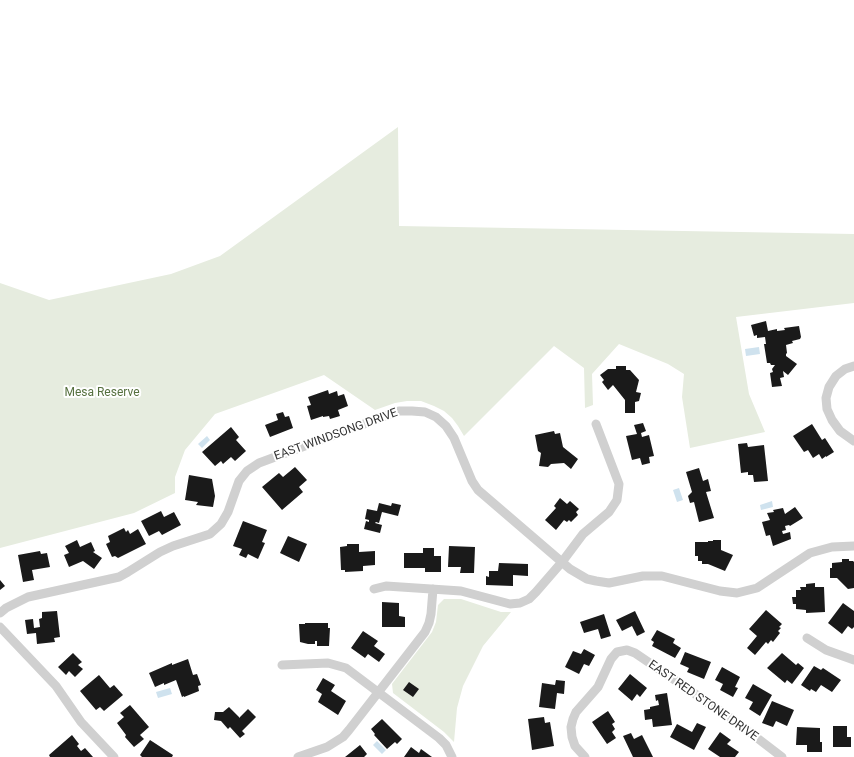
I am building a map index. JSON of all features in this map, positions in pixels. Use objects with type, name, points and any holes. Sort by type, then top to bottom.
[{"type":"street","points":[[854,366],[845,369],[836,376],[829,386],[826,398],[832,420],[840,431],[854,441]]},
{"type":"street","name":"EAST WINDSONG DRIVE","points":[[0,613],[6,608],[28,597],[119,577],[160,552],[173,546],[210,534],[221,524],[228,512],[239,481],[247,471],[259,463],[399,411],[412,410],[425,412],[436,417],[446,426],[454,438],[472,481],[478,490],[578,575],[596,581],[609,582],[643,576],[662,576],[720,591],[737,592],[757,588],[810,553],[832,547],[854,546]]},
{"type":"street","points":[[374,589],[386,586],[461,591],[510,604],[520,603],[529,599],[562,562],[583,534],[609,512],[617,500],[619,484],[596,424]]},
{"type":"street","points":[[298,757],[315,754],[343,737],[425,632],[431,614],[433,589]]},
{"type":"street","points":[[0,627],[56,686],[81,722],[114,757]]},
{"type":"street","points":[[807,638],[826,650],[854,660]]},
{"type":"street","name":"EAST RED STONE DRIVE","points":[[585,757],[575,746],[572,732],[573,719],[576,712],[598,687],[611,659],[617,652],[622,650],[627,650],[641,658],[734,721],[782,757]]},
{"type":"street","points":[[282,665],[328,663],[337,665],[354,673],[439,738],[446,745],[452,757]]},
{"type":"green space","name":"Mesa Reserve","points":[[398,127],[399,226],[854,234],[854,303],[736,317],[749,394],[765,432],[690,448],[682,397],[684,374],[668,364],[619,344],[592,374],[593,405],[585,408],[584,368],[554,346],[464,436],[452,418],[444,411],[434,406],[421,401],[407,401],[395,403],[375,410],[324,375],[215,414],[185,450],[175,477],[175,493],[134,513],[0,548],[0,283],[49,300],[171,274],[220,256]]},
{"type":"green space","points":[[444,599],[461,599],[501,612],[511,612],[483,646],[463,686],[457,708],[454,742],[444,732],[393,693],[392,684],[432,632],[436,622],[438,605]]},
{"type":"water","points":[[759,347],[760,354],[746,356],[745,349]]},
{"type":"water","points":[[207,436],[210,440],[202,448],[198,444]]},
{"type":"water","points":[[679,488],[683,500],[677,502],[673,490]]},
{"type":"water","points":[[772,501],[773,507],[761,510],[760,505]]},
{"type":"water","points":[[170,688],[172,694],[158,698],[156,692]]},
{"type":"water","points":[[377,741],[386,750],[382,754],[373,745]]},
{"type":"building","points":[[766,321],[768,331],[777,329],[777,331],[785,330],[784,328],[799,326],[800,339],[792,341],[793,343],[786,345],[786,356],[797,364],[788,375],[783,371],[784,377],[780,378],[782,386],[772,387],[770,373],[773,372],[772,369],[775,365],[767,363],[764,344],[766,344],[765,337],[757,338],[757,335],[754,336],[751,325]]},
{"type":"building","points":[[616,366],[626,366],[626,370],[630,370],[639,380],[636,392],[641,393],[639,401],[635,402],[635,413],[625,413],[625,400],[613,385],[608,390],[602,382],[604,380],[600,375],[608,369],[616,369]]},
{"type":"building","points":[[328,390],[329,394],[337,391],[338,396],[344,394],[348,406],[338,410],[340,416],[330,419],[329,416],[323,416],[311,420],[307,406],[311,405],[308,397]]},
{"type":"building","points":[[283,412],[285,417],[289,416],[293,428],[270,437],[265,425],[278,420],[276,414]]},
{"type":"building","points":[[643,423],[646,431],[641,433],[642,437],[649,435],[654,456],[649,457],[650,463],[642,465],[640,458],[632,460],[626,436],[637,434],[634,425]]},
{"type":"building","points":[[812,424],[822,440],[825,438],[834,452],[822,459],[819,454],[813,458],[808,450],[804,452],[793,436]]},
{"type":"building","points":[[231,427],[239,437],[236,440],[246,451],[235,461],[231,457],[223,464],[221,461],[215,466],[202,452]]},
{"type":"building","points":[[554,431],[555,434],[560,433],[563,447],[578,459],[571,469],[564,463],[551,464],[548,467],[539,466],[541,453],[538,451],[535,435]]},
{"type":"building","points":[[747,443],[748,447],[764,445],[768,481],[754,482],[753,475],[748,475],[748,472],[741,473],[738,444]]},
{"type":"building","points":[[295,467],[307,480],[299,487],[303,492],[282,510],[262,487],[279,473],[283,477]]},
{"type":"building","points":[[699,468],[703,481],[708,479],[711,491],[706,492],[714,518],[699,522],[694,502],[690,503],[688,496],[692,492],[686,472]]},
{"type":"building","points":[[189,475],[212,479],[215,496],[213,507],[196,505],[198,502],[185,500]]},
{"type":"building","points":[[560,498],[567,504],[570,501],[579,509],[576,512],[578,515],[571,522],[569,520],[567,522],[564,520],[556,530],[545,520],[556,508],[554,506]]},
{"type":"building","points":[[379,503],[391,506],[392,503],[401,505],[398,516],[382,512],[379,523],[375,523],[382,525],[380,533],[364,529],[366,521],[369,522],[369,520],[365,519],[367,509],[377,511]]},
{"type":"building","points":[[795,507],[803,518],[790,526],[785,526],[786,530],[782,531],[783,534],[790,532],[791,539],[773,546],[770,535],[766,536],[762,522],[770,520],[767,513],[783,508],[785,514]]},
{"type":"building","points":[[161,511],[164,517],[174,512],[181,525],[162,535],[159,531],[149,536],[141,521]]},
{"type":"building","points":[[243,521],[267,530],[262,542],[265,543],[258,559],[248,554],[246,558],[239,555],[242,549],[233,546]]},
{"type":"building","points":[[124,528],[126,532],[128,530],[130,534],[138,529],[146,544],[118,558],[115,556],[112,557],[106,544],[110,542],[108,536]]},
{"type":"building","points":[[288,536],[307,544],[299,562],[280,553]]},
{"type":"building","points":[[77,540],[80,547],[91,542],[95,551],[93,552],[102,558],[94,569],[83,561],[69,567],[64,555],[69,553],[65,546]]},
{"type":"building","points":[[713,540],[721,540],[721,550],[733,555],[725,571],[708,564],[702,564],[702,561],[698,561],[698,556],[695,556],[695,542],[708,542]]},
{"type":"building","points":[[347,544],[359,544],[359,552],[375,551],[375,565],[363,566],[363,571],[345,572],[345,570],[341,570],[340,547],[347,546]]},
{"type":"building","points":[[449,546],[475,547],[474,573],[460,573],[461,567],[448,567]]},
{"type":"building","points":[[423,548],[434,548],[434,556],[441,556],[441,572],[425,572],[425,568],[404,568],[404,553],[423,553]]},
{"type":"building","points":[[40,551],[41,554],[47,553],[50,567],[32,570],[34,580],[23,582],[18,555]]},
{"type":"building","points":[[842,559],[849,559],[849,561],[854,562],[854,588],[848,589],[837,578],[830,578],[830,568],[832,568],[832,563],[842,562]]},
{"type":"building","points":[[499,563],[528,564],[528,576],[513,575],[513,586],[486,585],[486,576],[489,577],[489,571],[498,571]]},
{"type":"building","points":[[0,580],[5,586],[0,590]]},
{"type":"building","points":[[815,583],[815,587],[824,587],[825,612],[806,613],[806,610],[796,609],[796,604],[793,604],[792,597],[796,597],[796,590],[801,590],[800,587],[806,587],[806,584]]},
{"type":"building","points":[[382,602],[399,603],[399,616],[405,617],[405,627],[382,627]]},
{"type":"building","points":[[843,603],[854,611],[854,627],[852,629],[848,626],[842,634],[828,623]]},
{"type":"building","points":[[766,610],[782,624],[778,631],[780,633],[773,642],[771,640],[768,644],[766,642],[755,655],[747,648],[757,636],[749,629]]},
{"type":"building","points":[[57,611],[60,637],[54,638],[55,642],[37,644],[36,633],[27,634],[25,620],[33,619],[34,628],[40,627],[39,619],[42,618],[42,612]]},
{"type":"building","points":[[635,611],[645,632],[637,636],[632,626],[622,631],[616,620]]},
{"type":"building","points":[[604,614],[611,636],[601,639],[598,629],[584,633],[580,622]]},
{"type":"building","points":[[328,623],[328,628],[330,628],[329,646],[317,646],[317,641],[315,641],[315,644],[300,642],[299,624]]},
{"type":"building","points":[[657,630],[675,639],[673,643],[681,648],[675,658],[652,646],[654,642],[651,640]]},
{"type":"building","points":[[363,631],[378,641],[374,646],[385,654],[379,662],[368,654],[365,658],[351,648]]},
{"type":"building","points":[[584,649],[595,655],[589,666],[584,664],[579,674],[565,667],[573,651],[581,654]]},
{"type":"building","points":[[685,652],[711,662],[704,679],[687,672],[689,668],[680,664]]},
{"type":"building","points":[[73,653],[82,662],[78,665],[83,669],[75,677],[69,671],[66,675],[58,667]]},
{"type":"building","points":[[782,653],[796,665],[798,663],[804,668],[792,684],[787,680],[785,683],[767,668]]},
{"type":"building","points":[[188,659],[193,675],[197,674],[201,685],[198,686],[199,691],[182,697],[176,680],[155,687],[149,673],[172,663],[172,665]]},
{"type":"building","points":[[814,666],[821,670],[823,668],[841,680],[832,692],[821,685],[816,692],[811,689],[810,691],[801,685]]},
{"type":"building","points":[[722,667],[740,677],[735,687],[738,688],[733,697],[720,690],[723,684],[715,680]]},
{"type":"building","points":[[630,674],[647,688],[640,697],[637,694],[632,701],[618,689]]},
{"type":"building","points":[[99,675],[110,688],[114,685],[123,695],[104,711],[100,707],[96,710],[80,691]]},
{"type":"building","points":[[323,678],[335,685],[331,691],[346,701],[338,715],[318,702],[322,694],[316,690]]},
{"type":"building","points":[[556,680],[565,681],[564,694],[557,693],[555,709],[539,707],[542,683],[555,685]]},
{"type":"building","points":[[409,682],[419,689],[413,697],[403,690]]},
{"type":"building","points":[[753,684],[772,695],[760,716],[749,709],[753,702],[745,698]]},
{"type":"building","points":[[667,693],[672,725],[653,727],[652,719],[645,720],[644,710],[659,705],[658,700],[656,701],[655,695]]},
{"type":"building","points":[[772,701],[794,710],[787,726],[776,721],[773,727],[762,723]]},
{"type":"building","points":[[130,705],[149,727],[140,735],[144,739],[134,747],[125,737],[126,735],[117,723],[124,717],[120,713]]},
{"type":"building","points":[[229,707],[239,718],[248,709],[256,717],[242,731],[245,734],[240,738],[230,727],[228,729],[221,721],[214,720],[215,712],[223,712]]},
{"type":"building","points":[[608,711],[615,722],[612,724],[615,729],[612,732],[616,738],[607,744],[592,722]]},
{"type":"building","points":[[544,717],[545,723],[550,722],[554,746],[532,750],[528,719]]},
{"type":"building","points":[[382,719],[402,739],[397,744],[395,742],[387,749],[374,735],[375,734],[371,729]]},
{"type":"building","points":[[697,723],[706,727],[694,750],[670,737],[677,724],[692,732]]},
{"type":"building","points":[[833,726],[847,726],[847,737],[851,737],[851,747],[833,747]]},
{"type":"building","points":[[797,727],[820,728],[822,752],[807,752],[807,745],[796,745]]},
{"type":"building","points":[[720,732],[731,740],[727,744],[739,752],[735,757],[720,757],[708,749]]},
{"type":"building","points":[[631,733],[634,739],[642,735],[653,757],[633,757],[623,736]]},
{"type":"building","points":[[72,735],[79,744],[77,746],[81,751],[85,748],[93,757],[50,757],[49,755]]},
{"type":"building","points":[[150,740],[173,755],[172,757],[142,757],[140,755]]},
{"type":"building","points":[[360,745],[367,754],[364,757],[345,757]]},
{"type":"building","points":[[411,747],[419,753],[421,749],[432,757],[404,757]]}]
